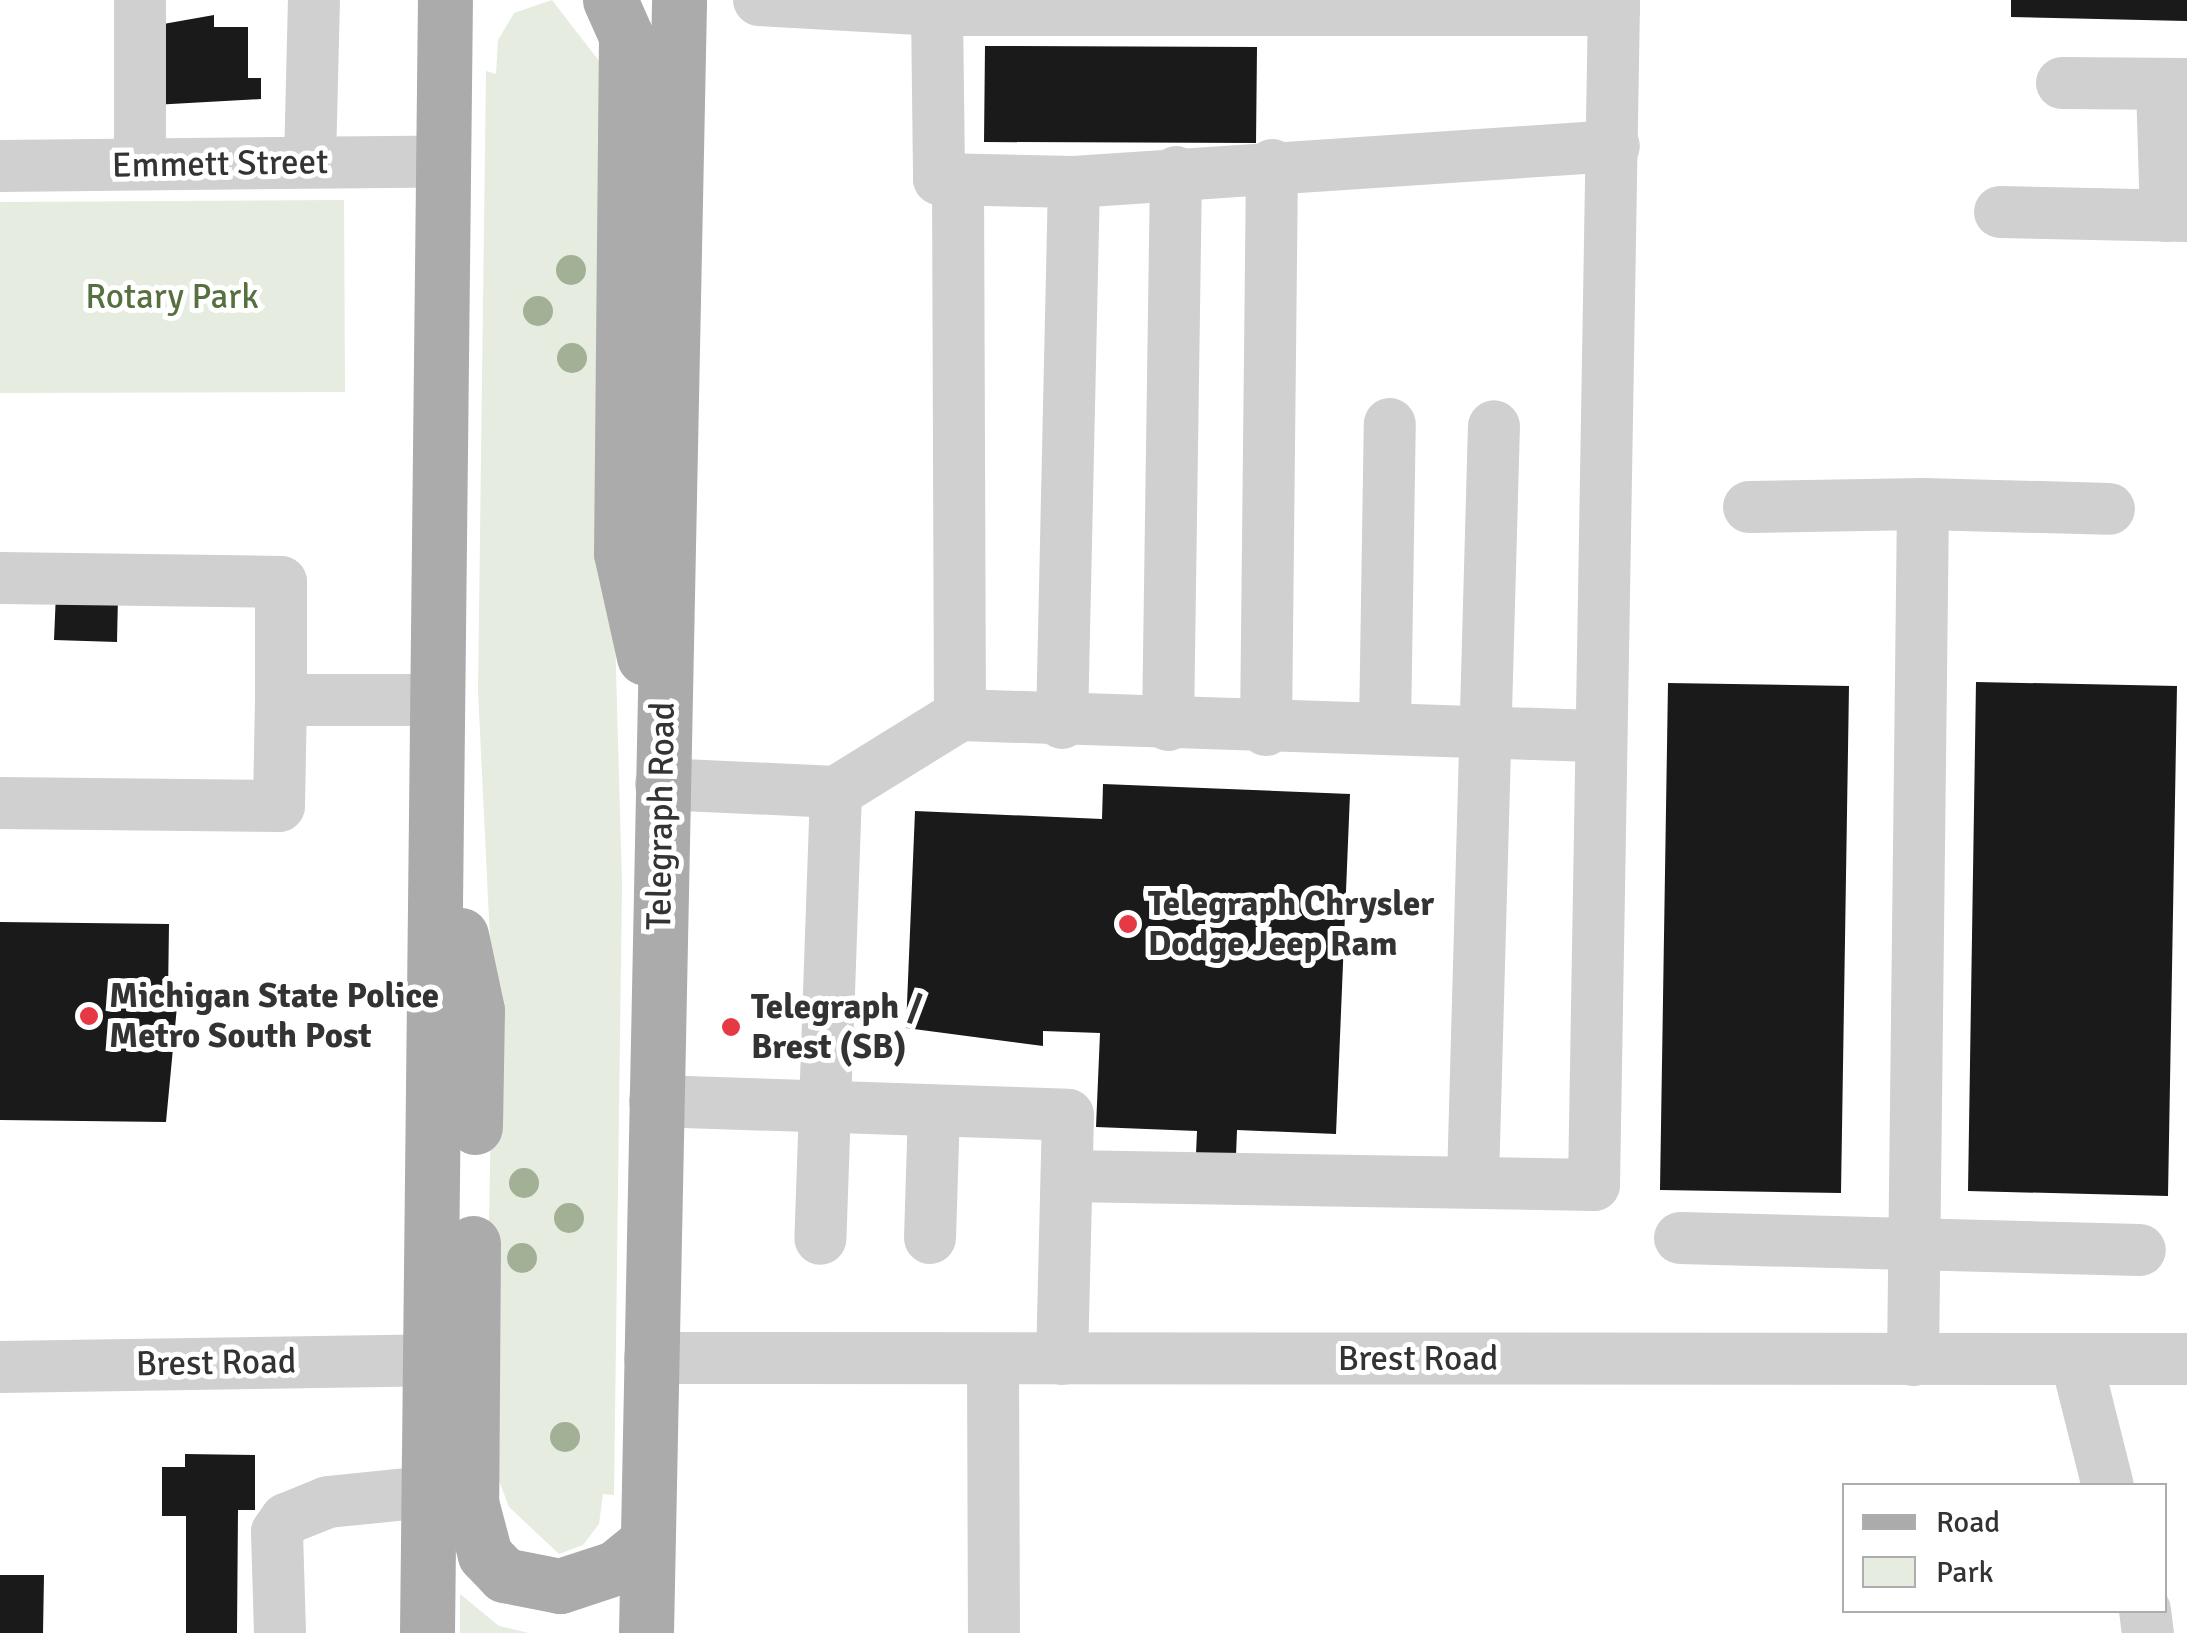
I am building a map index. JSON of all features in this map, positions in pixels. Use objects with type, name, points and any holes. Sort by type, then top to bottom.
[{"type":"main road","points":[[610,0],[626,36],[621,553],[662,764]]},
{"type":"main road","name":"Telegraph Road","points":[[646,1633],[679,0]]},
{"type":"main road","points":[[427,1633],[441,161],[449,4]]},
{"type":"main road","points":[[436,824],[477,1010],[475,1527],[504,1574],[537,1586],[585,1582],[647,1542]]},
{"type":"street","points":[[140,0],[140,164]]},
{"type":"street","points":[[310,162],[314,0]]},
{"type":"street","points":[[760,0],[936,10],[1614,5],[1614,146],[1595,736],[1594,1185],[1067,1176]]},
{"type":"street","points":[[936,10],[938,179],[1074,182],[1272,165],[1614,146]]},
{"type":"street","points":[[2000,212],[2176,216],[2175,84],[2062,83]]},
{"type":"street","name":"Emmett Street","points":[[0,166],[441,161]]},
{"type":"street","points":[[1266,730],[1272,165]]},
{"type":"street","points":[[1168,725],[1176,172]]},
{"type":"street","points":[[958,179],[960,715]]},
{"type":"street","points":[[1062,722],[1074,182]]},
{"type":"street","points":[[1385,728],[1390,424]]},
{"type":"street","points":[[1473,1181],[1489,733],[1494,426]]},
{"type":"street","points":[[1913,1360],[1923,504]]},
{"type":"street","points":[[1749,507],[1923,504],[2108,509]]},
{"type":"street","points":[[0,578],[280,582],[282,700],[279,806],[0,804]]},
{"type":"street","points":[[282,700],[436,700]]},
{"type":"street","points":[[662,764],[836,792],[960,715],[1266,730],[1385,728],[1595,736]]},
{"type":"street","points":[[820,1239],[836,792]]},
{"type":"street","points":[[655,1101],[1068,1116],[1062,1359]]},
{"type":"street","points":[[930,1238],[934,1111]]},
{"type":"street","points":[[1680,1238],[2140,1250]]},
{"type":"street","name":"Brest Road","points":[[650,1358],[2187,1359]]},
{"type":"street","points":[[993,1358],[994,1633]]},
{"type":"street","points":[[2076,1359],[2107,1483]]},
{"type":"street","name":"Brest Road","points":[[0,1367],[432,1360]]},
{"type":"street","points":[[280,1633],[278,1532],[286,1519],[328,1502],[427,1492]]},
{"type":"green space","points":[[552,0],[599,61],[622,884],[614,1495],[603,1494],[599,1524],[583,1545],[559,1554],[509,1507],[485,1444],[493,1002],[478,691],[486,71],[496,74],[498,40],[514,13]]},
{"type":"green space","name":"Rotary Park","points":[[344,200],[345,392],[0,393],[0,202]]},
{"type":"green space","points":[[460,1594],[499,1626],[529,1633],[460,1633]]},
{"type":"building","points":[[2011,0],[2187,0],[2187,21],[2011,17]]},
{"type":"building","points":[[214,15],[214,27],[248,27],[248,78],[261,78],[261,99],[153,105],[152,26]]},
{"type":"building","points":[[985,46],[1257,47],[1256,143],[984,142]]},
{"type":"building","points":[[56,593],[118,595],[117,642],[54,640]]},
{"type":"building","points":[[1976,682],[2177,686],[2168,1196],[1968,1191]]},
{"type":"building","points":[[1668,683],[1849,686],[1841,1193],[1660,1190]]},
{"type":"building","name":"Telegraph Chrysler Dodge Jeep Ram","points":[[1103,784],[1350,794],[1336,1134],[1237,1130],[1236,1156],[1196,1154],[1197,1131],[1096,1127],[1100,1033],[1043,1031],[1043,1046],[906,1028],[915,811],[1102,819]]},
{"type":"building","name":"Michigan State Police Metro South Post","points":[[0,922],[169,924],[168,996],[178,996],[166,1122],[0,1120]]},
{"type":"building","points":[[185,1454],[255,1455],[255,1510],[238,1510],[237,1633],[186,1633],[186,1516],[162,1516],[162,1467],[185,1467]]},
{"type":"building","points":[[0,1575],[44,1575],[43,1633],[0,1633]]},
{"type":"place","name":"Telegraph Chrysler Dodge Jeep Ram","points":[[1128,924]]},
{"type":"place","name":"Michigan State Police Metro South Post","points":[[89,1016]]},
{"type":"place","name":"Telegraph / Brest (SB)","points":[[731,1027]]}]
